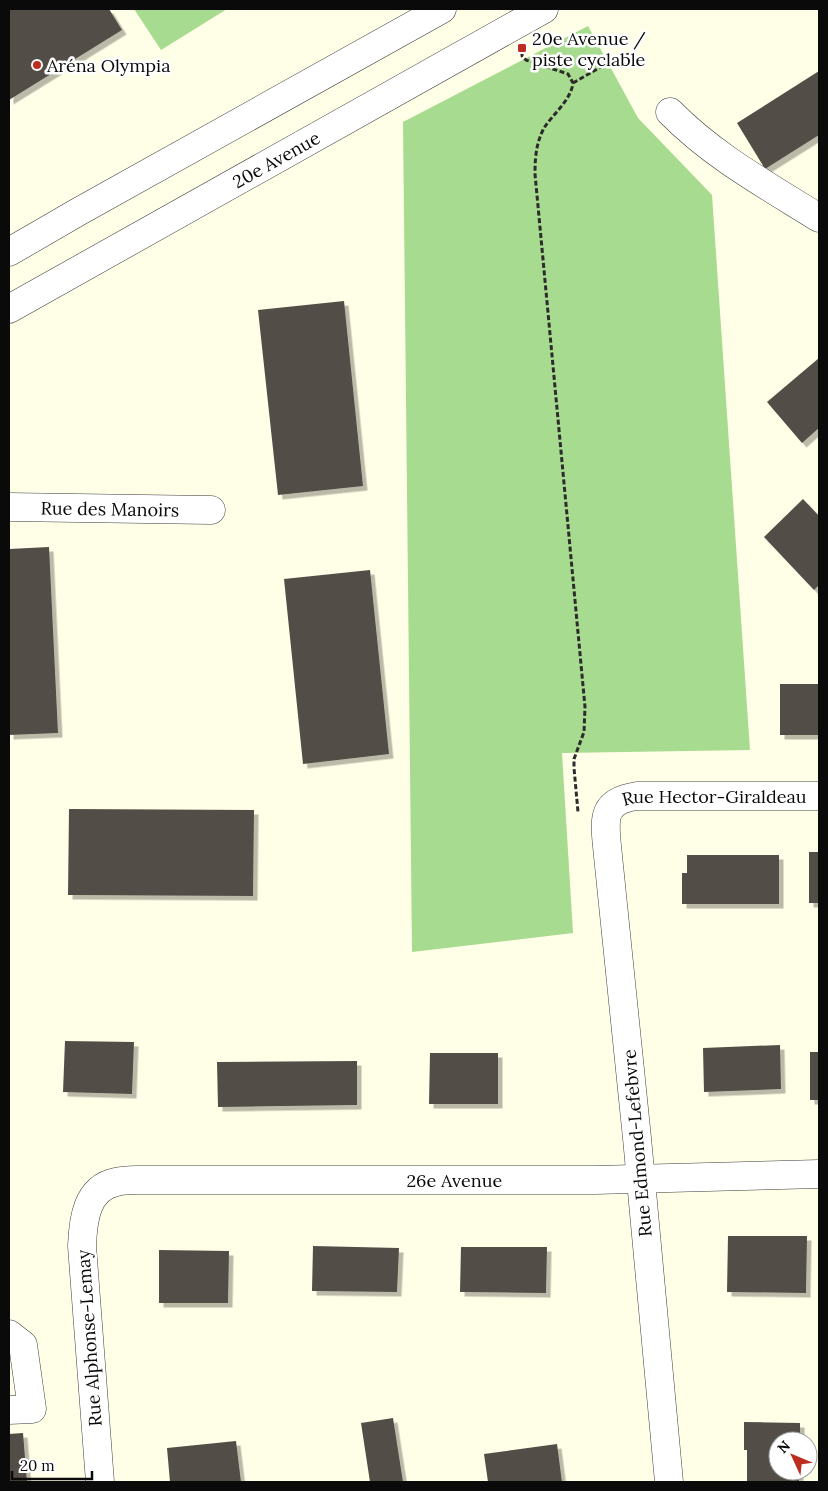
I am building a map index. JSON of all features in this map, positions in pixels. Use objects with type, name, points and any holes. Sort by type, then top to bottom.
[{"type":"street","points":[[9,252],[442,9]]},
{"type":"street","name":"20e Avenue","points":[[9,309],[544,9]]},
{"type":"street","points":[[670,112],[702,142],[770,188],[819,218]]},
{"type":"street","name":"Rue des Manoirs","points":[[9,507],[212,510]]},
{"type":"street","name":"Rue Hector-Giraldeau","points":[[612,806],[626,798],[647,796],[819,796]]},
{"type":"street","name":"Rue Edmond-Lefebvre","points":[[612,806],[606,816],[605,828],[641,1179],[669,1482]]},
{"type":"street","name":"26e Avenue","points":[[94,1196],[105,1185],[115,1182],[147,1180],[595,1180],[819,1174]]},
{"type":"street","name":"Rue Alphonse-Lemay","points":[[94,1196],[88,1205],[84,1218],[82,1246],[100,1482]]},
{"type":"street","points":[[9,1334],[22,1345],[18,1368],[20,1409]]},
{"type":"path","points":[[522,48],[522,56],[526,60],[568,74],[573,83],[570,94],[548,124],[540,139],[535,159],[535,174],[585,707],[584,732],[574,758],[574,768]]},
{"type":"path","points":[[573,83],[620,56],[636,53]]},
{"type":"green space","points":[[134,9],[227,9],[161,50]]},
{"type":"green space","points":[[588,26],[638,118],[712,195],[750,750],[562,753],[573,933],[412,952],[403,122]]},
{"type":"building","name":"Aréna Olympia","points":[[9,9],[109,9],[122,30],[9,100]]},
{"type":"building","points":[[819,71],[819,135],[765,169],[737,123]]},
{"type":"building","points":[[344,301],[363,486],[278,495],[258,310]]},
{"type":"building","points":[[819,358],[819,428],[802,443],[767,402]]},
{"type":"building","points":[[803,499],[819,516],[819,585],[814,590],[764,537]]},
{"type":"building","points":[[49,547],[58,733],[9,735],[9,549]]},
{"type":"building","points":[[370,570],[389,754],[303,764],[284,579]]},
{"type":"building","points":[[780,684],[819,684],[819,735],[780,735]]},
{"type":"building","points":[[69,809],[254,810],[253,896],[68,895]]},
{"type":"building","points":[[809,852],[819,852],[819,903],[809,903]]},
{"type":"building","points":[[687,855],[779,855],[779,904],[682,904],[682,873],[687,873]]},
{"type":"building","points":[[65,1041],[134,1042],[132,1094],[63,1092]]},
{"type":"building","points":[[780,1045],[781,1089],[704,1092],[703,1048]]},
{"type":"building","points":[[810,1052],[819,1052],[819,1100],[810,1100]]},
{"type":"building","points":[[430,1053],[498,1053],[498,1104],[429,1104]]},
{"type":"building","points":[[357,1061],[357,1105],[218,1107],[217,1062]]},
{"type":"building","points":[[728,1236],[807,1236],[806,1293],[727,1292]]},
{"type":"building","points":[[313,1246],[399,1248],[397,1292],[312,1291]]},
{"type":"building","points":[[461,1247],[547,1247],[546,1293],[460,1292]]},
{"type":"building","points":[[159,1250],[229,1251],[228,1303],[159,1303]]},
{"type":"building","points":[[393,1418],[403,1482],[370,1482],[361,1423]]},
{"type":"building","points":[[744,1422],[800,1423],[800,1431],[768,1431],[768,1481],[799,1482],[747,1482],[747,1450],[744,1450]]},
{"type":"building","points":[[23,1433],[27,1482],[9,1482],[9,1434]]},
{"type":"building","points":[[236,1441],[241,1482],[170,1482],[167,1448]]},
{"type":"building","points":[[557,1444],[562,1482],[488,1482],[484,1454]]},
{"type":"place","name":"20e Avenue / piste cyclable","points":[[522,48]]},
{"type":"place","name":"Aréna Olympia","points":[[37,65]]}]
